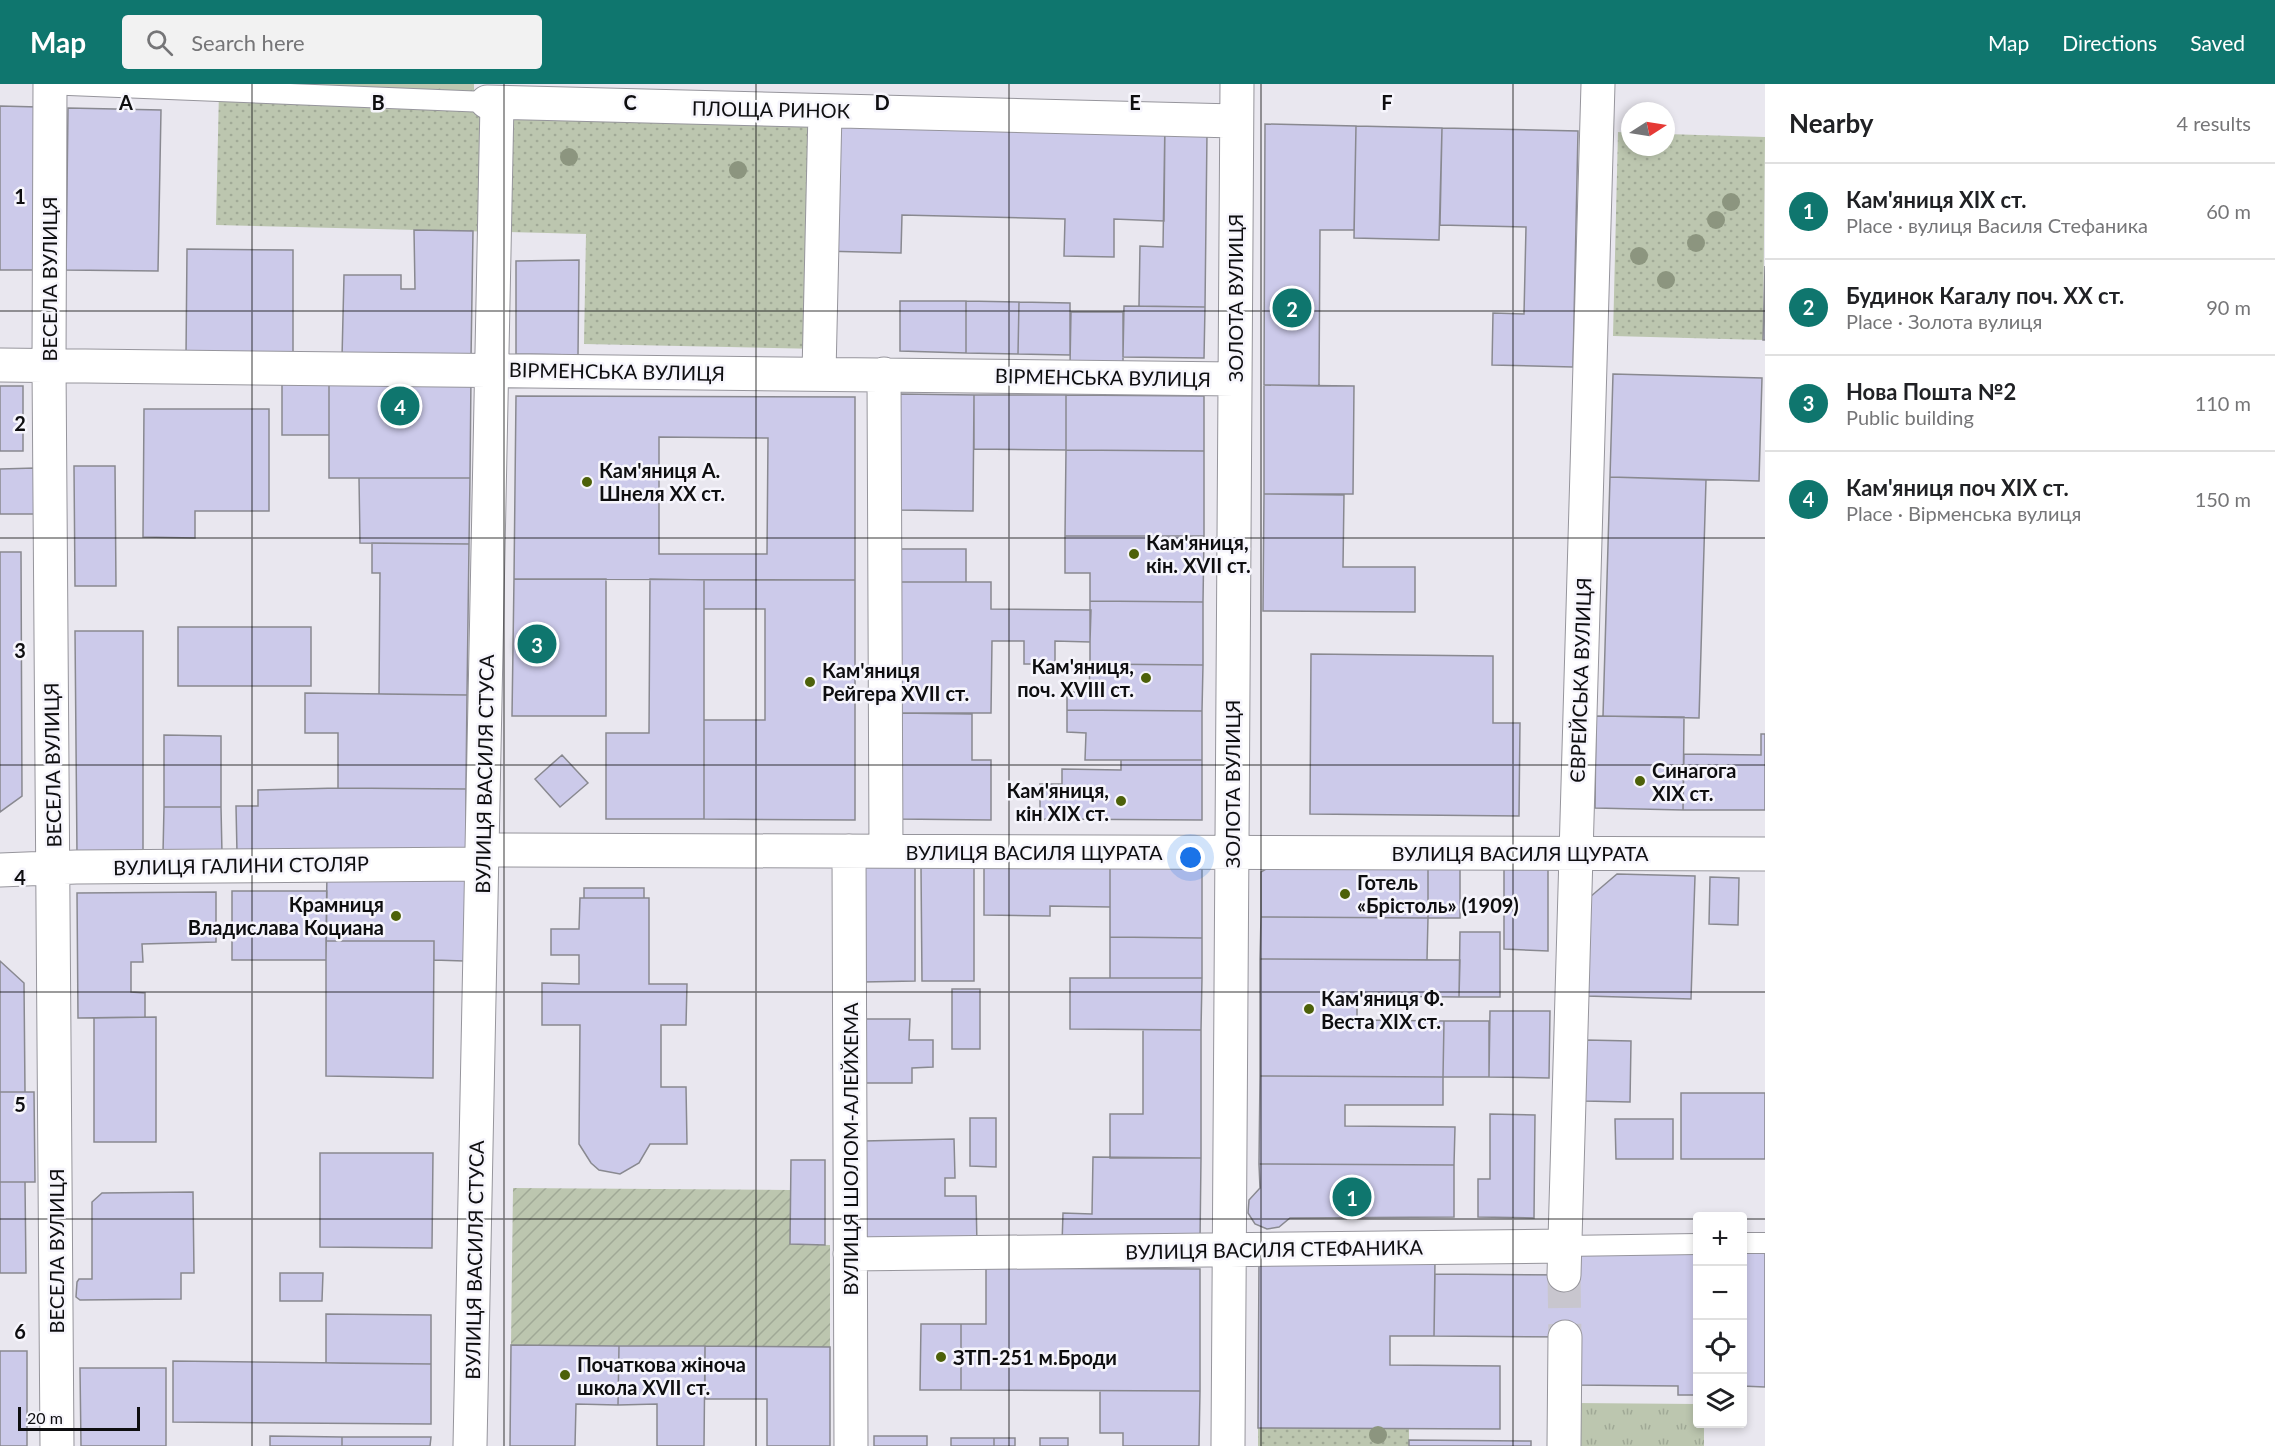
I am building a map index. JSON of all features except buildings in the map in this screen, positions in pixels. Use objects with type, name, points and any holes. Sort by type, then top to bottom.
[{"type":"street","name":"ВЕСЕЛА ВУЛИЦЯ","points":[[50,84],[49,366],[57,1446]]},
{"type":"street","name":"ЗОЛОТА ВУЛИЦЯ","points":[[1228,1446],[1237,84]]},
{"type":"street","name":"ЄВРЕЙСЬКА ВУЛИЦЯ","points":[[1564,1261],[1598,84]]},
{"type":"street","name":"ПЛОЩА РИНОК","points":[[483,98],[825,111],[1235,121]]},
{"type":"street","name":"ВУЛИЦЯ ВАСИЛЯ СТУСА","points":[[470,1446],[496,232],[483,98]]},
{"type":"street","points":[[819,374],[825,111]]},
{"type":"street","name":"ВІРМЕНСЬКА ВУЛИЦЯ","points":[[0,365],[1234,379]]},
{"type":"street","points":[[884,374],[886,851]]},
{"type":"street","name":"ВУЛИЦЯ ВАСИЛЯ ЩУРАТА","points":[[482,857],[849,851],[1765,854]]},
{"type":"street","name":"ВУЛИЦЯ ШОЛОМ-АЛЕЙХЕМА","points":[[849,851],[851,1446]]},
{"type":"street","name":"ВУЛИЦЯ ГАЛИНИ СТОЛЯР","points":[[0,870],[482,857]]},
{"type":"street","name":"ВУЛИЦЯ ВАСИЛЯ СТЕФАНИКА","points":[[850,1254],[1229,1249],[1564,1261]]},
{"type":"street","points":[[1564,1440],[1565,1337]]},
{"type":"lane","points":[[44,84],[483,98]]},
{"type":"lane","points":[[1747,1243],[1765,1243]]},
{"type":"lane","name":"ВУЛИЦЯ ВАСИЛЯ СТЕФАНИКА","points":[[1564,1261],[1693,1245]]},
{"type":"green space","points":[[48,84],[474,84],[474,102]]},
{"type":"green space","points":[[219,90],[825,111],[820,349],[584,344],[586,234],[216,225]]},
{"type":"green space","points":[[1618,132],[1621,132],[1621,156],[1675,156],[1675,134],[1765,137],[1763,340],[1613,336]]},
{"type":"green space","points":[[513,1188],[790,1190],[790,1244],[830,1245],[830,1347],[511,1345]]},
{"type":"green space","points":[[1575,1403],[1693,1404],[1693,1428],[1704,1428],[1704,1446],[1575,1446]]},
{"type":"green space","points":[[1258,1428],[1409,1429],[1409,1446],[1258,1446]]},
{"type":"tunnel","points":[[1564,1275],[1565,1337]]},
{"type":"place","name":"Будинок Кагалу поч. XX ст.","points":[[1292,308]]},
{"type":"place","name":"Кам'яниця поч XIX ст.","points":[[400,406]]},
{"type":"place","name":"Кам'яниця А. Шнеля XX cт.","points":[[587,482]]},
{"type":"place","name":"Кам'яниця, кін. XVII ст.","points":[[1134,554]]},
{"type":"place","name":"Нова Пошта №2","points":[[537,644]]},
{"type":"place","name":"Кам'яниця, поч. XVIII ст.","points":[[1146,678]]},
{"type":"place","name":"Кам'яниця Рейгера XVII ст.","points":[[810,682]]},
{"type":"place","name":"Синагога XIX ст.","points":[[1640,781]]},
{"type":"place","name":"Кам'яниця, кін XIX ст.","points":[[1121,801]]},
{"type":"place","name":"Готель «Брістоль» (1909)","points":[[1345,894]]},
{"type":"place","name":"Крамниця Владислава Коциана","points":[[396,916]]},
{"type":"place","name":"Кам'яниця Ф. Веста XIX ст.","points":[[1309,1009]]},
{"type":"place","name":"Кам'яниця XIX ст.","points":[[1352,1197]]},
{"type":"place","name":"ЗТП-251 м.Броди","points":[[941,1357]]},
{"type":"place","name":"Початкова жіноча школа XVII ст.","points":[[565,1375]]}]
